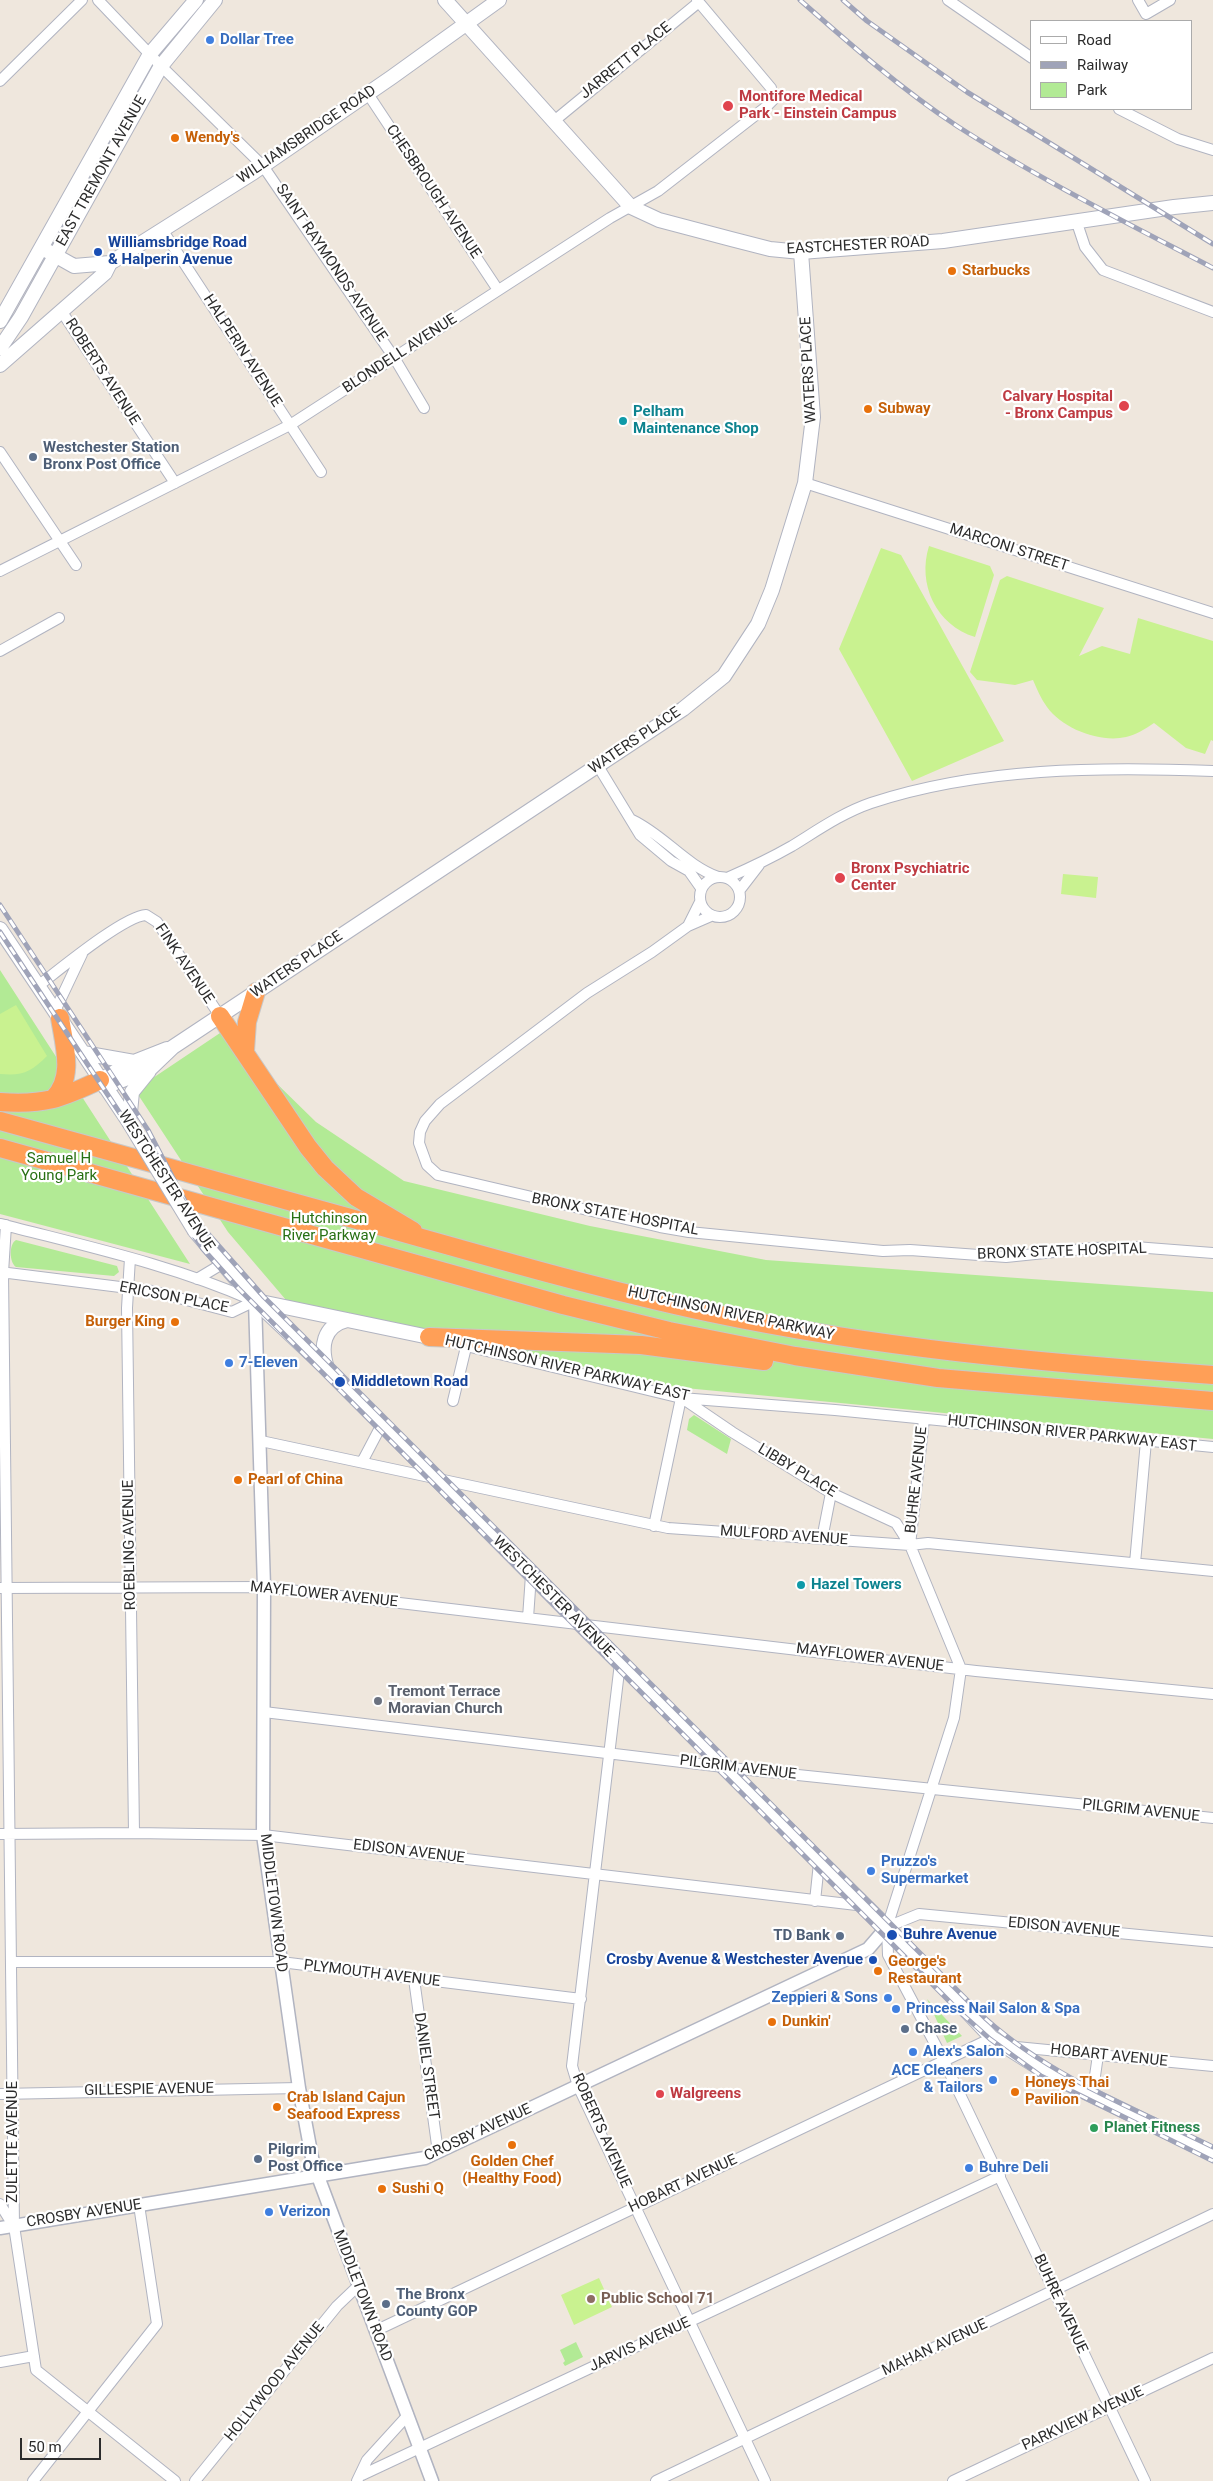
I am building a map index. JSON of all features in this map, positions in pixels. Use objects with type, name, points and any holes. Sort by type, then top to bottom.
[{"type":"highway","points":[[245,1051],[247,1022],[256,992]]},
{"type":"highway","points":[[54,1099],[62,1088],[66,1074],[66,1055],[58,1014]]},
{"type":"highway","points":[[220,1016],[308,1147],[338,1182],[356,1197],[426,1240]]},
{"type":"highway","points":[[0,1102],[34,1104],[103,1084]]},
{"type":"highway","name":"HUTCHINSON RIVER PARKWAY","points":[[0,1121],[426,1240],[665,1302],[826,1334],[974,1355],[1213,1375]]},
{"type":"highway","name":"HUTCHINSON RIVER PARKWAY","points":[[0,1148],[563,1305],[707,1338],[874,1369],[987,1384],[1213,1401]]},
{"type":"highway","points":[[428,1337],[641,1345],[779,1364],[874,1369]]},
{"type":"main road","name":"EAST TREMONT AVENUE","points":[[0,321],[150,54],[196,0]]},
{"type":"main road","name":"EAST TREMONT AVENUE","points":[[0,348],[18,323],[161,66],[215,0]]},
{"type":"main road","name":"EASTCHESTER ROAD","points":[[445,0],[631,207],[659,220],[770,249],[801,252],[943,241],[1213,203]]},
{"type":"main road","name":"WILLIAMSBRIDGE ROAD","points":[[42,248],[74,266],[110,263],[263,166],[468,24],[499,0]]},
{"type":"main road","name":"WATERS PLACE","points":[[103,1084],[150,1069],[173,1047],[683,709],[724,676],[749,640],[765,608],[805,483],[811,448],[813,409],[801,252]]},
{"type":"main road","name":"WILLIAMSBRIDGE ROAD","points":[[0,365],[105,273],[110,263]]},
{"type":"main road","name":"WESTCHESTER AVENUE","points":[[0,928],[129,1122],[195,1231],[250,1303],[327,1369],[819,1863],[887,1927],[992,2038],[1052,2076],[1213,2154]]},
{"type":"main road","name":"WATERS PLACE","points":[[103,1084],[134,1062],[173,1047]]},
{"type":"main road","points":[[83,1053],[134,1062]]},
{"type":"main road","points":[[129,1122],[132,1092],[150,1069]]},
{"type":"main road","points":[[250,1303],[347,1320],[428,1337]]},
{"type":"main road","points":[[327,1369],[322,1354],[328,1330],[332,1326],[347,1320]]},
{"type":"street","points":[[0,81],[82,0]]},
{"type":"street","name":"SAINT RAYMONDS AVENUE","points":[[98,0],[161,66],[263,166],[395,358],[424,408]]},
{"type":"street","points":[[948,0],[1030,57]]},
{"type":"street","points":[[1138,0],[1146,14],[1170,0]]},
{"type":"street","name":"BLONDELL AVENUE","points":[[0,571],[290,425],[610,218],[658,191],[766,108],[773,96],[771,88],[698,1]]},
{"type":"street","name":"JARRETT PLACE","points":[[554,120],[698,1]]},
{"type":"street","name":"CHESBROUGH AVENUE","points":[[368,94],[498,290]]},
{"type":"street","points":[[1123,111],[1178,139],[1213,150]]},
{"type":"street","points":[[1077,223],[1085,247],[1104,270],[1213,312]]},
{"type":"street","name":"HALPERIN AVENUE","points":[[163,230],[321,472]]},
{"type":"street","name":"ROBERTS AVENUE","points":[[62,312],[175,483]]},
{"type":"street","points":[[0,452],[76,565]]},
{"type":"street","name":"MARCONI STREET","points":[[805,483],[1213,613]]},
{"type":"street","points":[[0,651],[59,618]]},
{"type":"street","points":[[598,766],[640,835],[671,861],[689,872],[701,888]]},
{"type":"street","points":[[632,820],[649,828],[705,872],[723,877],[735,883],[739,891],[740,903],[733,913],[723,918],[711,916],[702,909],[700,902],[701,888],[708,880],[723,877],[759,865],[838,817],[871,803],[917,791],[987,778],[1100,769],[1213,771]]},
{"type":"street","points":[[739,891],[759,865]]},
{"type":"street","name":"BRONX STATE HOSPITAL","points":[[688,926],[700,902]]},
{"type":"street","name":"FINK AVENUE","points":[[83,951],[130,920],[146,915],[157,922],[220,1016]]},
{"type":"street","name":"BRONX STATE HOSPITAL","points":[[711,916],[688,926],[652,952],[587,993],[440,1104],[425,1121],[420,1132],[419,1143],[427,1166],[438,1175],[486,1188],[633,1222],[689,1232],[883,1251],[910,1250],[1006,1257],[1093,1248],[1135,1247],[1213,1252]]},
{"type":"street","points":[[38,986],[83,951]]},
{"type":"street","points":[[58,1014],[83,951]]},
{"type":"street","points":[[3,1225],[130,1258]]},
{"type":"street","name":"ZULETTE AVENUE","points":[[3,1225],[5,1834],[12,1962],[14,2226],[36,2370],[175,2481]]},
{"type":"street","name":"ERICSON PLACE","points":[[130,1258],[223,1287],[250,1303]]},
{"type":"street","name":"ROEBLING AVENUE","points":[[130,1258],[127,1288],[134,1833]]},
{"type":"street","name":"ERICSON PLACE","points":[[197,1279],[222,1264]]},
{"type":"street","name":"ERICSON PLACE","points":[[2,1272],[152,1291],[232,1312],[250,1303]]},
{"type":"street","name":"MIDDLETOWN ROAD","points":[[250,1303],[261,1441],[264,1587],[264,1835],[299,2088],[312,2162],[432,2481]]},
{"type":"street","name":"HUTCHINSON RIVER PARKWAY EAST","points":[[428,1337],[681,1398],[1213,1447]]},
{"type":"street","points":[[453,1401],[466,1347]]},
{"type":"street","points":[[654,1526],[681,1398]]},
{"type":"street","name":"LIBBY PLACE","points":[[681,1398],[831,1493],[896,1523],[910,1545]]},
{"type":"street","name":"BUHRE AVENUE","points":[[924,1419],[910,1545],[961,1669],[954,1718],[887,1927],[888,1955],[944,2061],[1145,2481]]},
{"type":"street","points":[[362,1462],[382,1424]]},
{"type":"street","name":"MULFORD AVENUE","points":[[261,1441],[654,1526],[910,1545],[928,1543],[1213,1571]]},
{"type":"street","points":[[1135,1563],[1146,1441]]},
{"type":"street","points":[[822,1538],[831,1493]]},
{"type":"street","points":[[528,1618],[531,1575]]},
{"type":"street","name":"MAYFLOWER AVENUE","points":[[3,1587],[264,1587],[961,1669],[1213,1694]]},
{"type":"street","name":"ROBERTS AVENUE","points":[[620,1663],[572,2066],[578,2086],[766,2481]]},
{"type":"street","name":"PILGRIM AVENUE","points":[[264,1712],[723,1767],[1213,1818]]},
{"type":"street","name":"EDISON AVENUE","points":[[5,1834],[264,1835],[865,1906]]},
{"type":"street","points":[[815,1901],[819,1863]]},
{"type":"street","name":"EDISON AVENUE","points":[[887,1927],[918,1914],[1213,1942]]},
{"type":"street","name":"CROSBY AVENUE","points":[[0,2228],[412,2162],[438,2152],[868,1949],[887,1927]]},
{"type":"street","name":"PLYMOUTH AVENUE","points":[[12,1962],[281,1962],[581,1999]]},
{"type":"street","name":"DANIEL STREET","points":[[414,1979],[438,2152]]},
{"type":"street","name":"HOBART AVENUE","points":[[375,2331],[992,2038]]},
{"type":"street","name":"HOBART AVENUE","points":[[1005,2046],[1213,2066]]},
{"type":"street","points":[[1092,2096],[1098,2055]]},
{"type":"street","name":"GILLESPIE AVENUE","points":[[0,2094],[13,2092],[299,2088]]},
{"type":"street","name":"JARVIS AVENUE","points":[[359,2478],[1000,2176]]},
{"type":"street","points":[[0,2204],[14,2226]]},
{"type":"street","points":[[33,2481],[157,2324],[139,2205]]},
{"type":"street","name":"MAHAN AVENUE","points":[[656,2481],[1213,2214]]},
{"type":"street","name":"HOLLYWOOD AVENUE","points":[[195,2481],[337,2306],[358,2286]]},
{"type":"street","points":[[0,2362],[34,2356]]},
{"type":"street","name":"PARKVIEW AVENUE","points":[[953,2481],[1213,2358]]},
{"type":"street","name":"JARVIS AVENUE","points":[[359,2478],[368,2460],[408,2415]]},
{"type":"green space","points":[[929,546],[990,566],[994,575],[975,637],[961,631],[950,623],[940,613],[933,601],[926,575],[926,560]]},
{"type":"green space","points":[[881,548],[901,555],[1004,741],[912,781],[839,649]]},
{"type":"green space","points":[[1007,576],[1104,608],[1079,656],[1102,646],[1130,654],[1138,618],[1213,641],[1213,741],[1211,740],[1205,754],[1186,748],[1154,723],[1137,733],[1116,738],[1094,736],[1072,728],[1062,722],[1047,707],[1033,680],[1015,685],[977,680],[970,672],[1000,580]]},
{"type":"green space","points":[[1063,874],[1098,877],[1096,898],[1061,894]]},
{"type":"green space","name":"Samuel H Young Park","points":[[0,970],[190,1264],[0,1214]]},
{"type":"green space","points":[[16,1005],[47,1056],[26,1072],[0,1074],[0,1014]]},
{"type":"green space","name":"Hutchinson River Parkway","points":[[223,1031],[316,1122],[404,1181],[590,1226],[766,1260],[1213,1292],[1213,1439],[675,1387],[286,1300],[228,1232],[135,1090]]},
{"type":"green space","points":[[16,1240],[117,1266],[119,1272],[114,1276],[16,1267],[12,1261],[11,1253],[12,1245]]},
{"type":"green space","points":[[694,1415],[731,1439],[727,1454],[687,1430],[689,1419]]},
{"type":"green space","points":[[927,1999],[962,2036],[947,2043]]},
{"type":"green space","points":[[599,2278],[612,2307],[574,2325],[561,2295]]},
{"type":"green space","points":[[576,2342],[583,2357],[565,2366],[560,2350]]},
{"type":"railway","points":[[800,0],[896,81],[957,126],[1051,182],[1213,268]]},
{"type":"railway","points":[[843,0],[867,21],[967,92],[1213,244]]},
{"type":"railway","points":[[0,905],[148,1130],[187,1205],[202,1227],[264,1297],[986,2019],[1011,2040],[1066,2075],[1213,2147]]},
{"type":"railway","points":[[0,932],[182,1207]]},
{"type":"railway","points":[[171,1202],[203,1249],[238,1288],[962,2014],[990,2039],[1041,2076],[1213,2161]]},
{"type":"place","name":"Dollar Tree","points":[[210,40]]},
{"type":"place","name":"Montifore Medical Park - Einstein Campus","points":[[728,106]]},
{"type":"place","name":"Wendy's","points":[[175,138]]},
{"type":"place","name":"Williamsbridge Road & Halperin Avenue","points":[[98,252]]},
{"type":"place","name":"Starbucks","points":[[952,271]]},
{"type":"place","name":"Calvary Hospital - Bronx Campus","points":[[1124,406]]},
{"type":"place","name":"Subway","points":[[868,409]]},
{"type":"place","name":"Pelham Maintenance Shop","points":[[623,421]]},
{"type":"place","name":"Westchester Station Bronx Post Office","points":[[33,457]]},
{"type":"place","name":"Bronx Psychiatric Center","points":[[840,878]]},
{"type":"place","name":"Burger King","points":[[175,1322]]},
{"type":"place","name":"7-Eleven","points":[[229,1363]]},
{"type":"place","name":"Middletown Road","points":[[340,1382]]},
{"type":"place","name":"Pearl of China","points":[[238,1480]]},
{"type":"place","name":"Hazel Towers","points":[[801,1585]]},
{"type":"place","name":"Tremont Terrace Moravian Church","points":[[378,1701]]},
{"type":"place","name":"Pruzzo's Supermarket","points":[[871,1871]]},
{"type":"place","name":"Buhre Avenue","points":[[892,1935]]},
{"type":"place","name":"TD Bank","points":[[840,1936]]},
{"type":"place","name":"Crosby Avenue & Westchester Avenue","points":[[873,1960]]},
{"type":"place","name":"George's Restaurant","points":[[878,1971]]},
{"type":"place","name":"Zeppieri & Sons","points":[[888,1998]]},
{"type":"place","name":"Princess Nail Salon & Spa","points":[[896,2009]]},
{"type":"place","name":"Dunkin'","points":[[772,2022]]},
{"type":"place","name":"Chase","points":[[905,2029]]},
{"type":"place","name":"Alex's Salon","points":[[913,2052]]},
{"type":"place","name":"ACE Cleaners & Tailors","points":[[993,2080]]},
{"type":"place","name":"Honeys Thai Pavilion","points":[[1015,2092]]},
{"type":"place","name":"Walgreens","points":[[660,2094]]},
{"type":"place","name":"Crab Island Cajun Seafood Express","points":[[277,2107]]},
{"type":"place","name":"Planet Fitness","points":[[1094,2128]]},
{"type":"place","name":"Golden Chef (Healthy Food)","points":[[512,2145]]},
{"type":"place","name":"Pilgrim Post Office","points":[[258,2159]]},
{"type":"place","name":"Buhre Deli","points":[[969,2168]]},
{"type":"place","name":"Sushi Q","points":[[382,2189]]},
{"type":"place","name":"Verizon","points":[[269,2212]]},
{"type":"place","name":"Public School 71","points":[[591,2299]]},
{"type":"place","name":"The Bronx County GOP","points":[[386,2304]]}]
